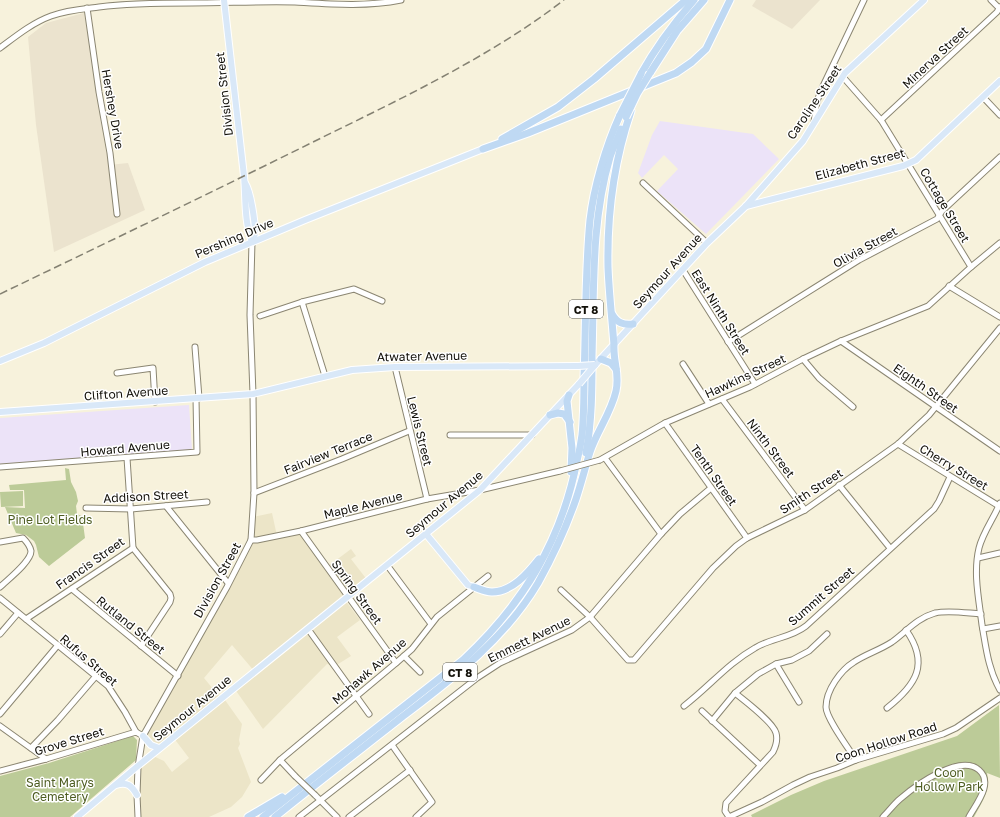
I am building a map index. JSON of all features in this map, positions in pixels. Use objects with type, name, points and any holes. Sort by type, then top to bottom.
[{"type":"highway","points":[[483,149],[558,107],[594,79],[686,0]]},
{"type":"highway","name":"CT 8","points":[[275,817],[462,670],[499,635],[529,596],[545,570],[562,536],[576,500],[590,432],[594,259],[603,187],[610,157],[641,74],[673,24],[694,0]]},
{"type":"highway","name":"CT 8","points":[[263,817],[452,669],[474,650],[513,606],[534,576],[551,545],[566,506],[582,435],[590,218],[597,184],[606,154],[637,94],[677,31],[704,0]]},
{"type":"highway","points":[[483,149],[535,130],[676,73],[692,62],[706,49],[730,0]]},
{"type":"highway","points":[[576,500],[590,452],[614,398],[616,390],[617,373],[614,355],[608,266],[609,226],[614,182],[625,117]]},
{"type":"highway","points":[[611,314],[619,323],[627,325],[633,324]]},
{"type":"highway","points":[[598,362],[611,363],[617,373]]},
{"type":"highway","points":[[566,506],[572,462],[570,422],[567,401],[569,395]]},
{"type":"highway","points":[[550,415],[558,413],[564,414],[570,422]]},
{"type":"highway","points":[[474,587],[491,592],[502,591],[509,588],[529,571],[551,545]]},
{"type":"highway","points":[[248,817],[319,773]]},
{"type":"highway","points":[[279,817],[294,802]]},
{"type":"main road","name":"Caroline Street","points":[[746,206],[803,141],[845,73],[924,0]]},
{"type":"main road","name":"Division Street","points":[[224,1],[245,183],[250,194],[254,229],[254,237],[252,242]]},
{"type":"main road","name":"Elizabeth Street","points":[[746,206],[908,164],[916,160],[1000,81]]},
{"type":"main road","name":"Pershing Drive","points":[[0,361],[44,343],[191,269],[252,242],[483,149]]},
{"type":"main road","name":"Seymour Avenue","points":[[77,817],[159,748],[480,490],[569,395],[707,243],[746,206]]},
{"type":"main road","name":"Atwater Avenue","points":[[253,394],[352,370],[395,367],[578,366],[598,362]]},
{"type":"main road","name":"Clifton Avenue","points":[[0,412],[253,394]]},
{"type":"main road","points":[[426,534],[468,585],[474,587]]},
{"type":"main road","points":[[143,736],[149,744],[159,748]]},
{"type":"main road","points":[[114,785],[121,783],[129,785],[134,788],[137,795]]},
{"type":"street","points":[[0,48],[27,28],[50,16],[72,10],[128,3],[224,1],[373,4],[401,0]]},
{"type":"street","points":[[813,126],[817,102],[823,86],[864,0]]},
{"type":"street","points":[[991,0],[1000,8]]},
{"type":"street","name":"Hershey Drive","points":[[87,8],[99,92],[110,153],[117,214]]},
{"type":"street","name":"Minerva Street","points":[[881,120],[1000,8]]},
{"type":"street","name":"Cottage Street","points":[[843,77],[881,120],[971,267]]},
{"type":"street","points":[[983,97],[1000,115]]},
{"type":"street","name":"Olivia Street","points":[[728,342],[859,260],[937,219],[942,211],[1000,157]]},
{"type":"street","points":[[643,183],[707,243]]},
{"type":"street","name":"Division Street","points":[[138,817],[137,795],[143,736],[178,676],[251,540],[254,493],[253,394],[250,315],[252,242]]},
{"type":"street","name":"Hawkins Street","points":[[480,490],[560,471],[602,459],[665,423],[755,384],[841,341],[928,306],[1000,243]]},
{"type":"street","name":"East Ninth Street","points":[[683,270],[755,384]]},
{"type":"street","points":[[950,286],[1000,317]]},
{"type":"street","points":[[260,316],[302,302],[354,290],[382,301]]},
{"type":"street","points":[[302,302],[324,376]]},
{"type":"street","name":"Smith Street","points":[[590,617],[628,660],[631,661],[636,658],[722,558],[746,538],[805,510],[898,444],[920,424],[935,407],[1000,328]]},
{"type":"street","name":"Eighth Street","points":[[841,341],[1000,451]]},
{"type":"street","points":[[195,347],[198,398]]},
{"type":"street","points":[[803,359],[819,378],[853,407]]},
{"type":"street","points":[[683,364],[708,404]]},
{"type":"street","name":"Lewis Street","points":[[395,367],[409,431],[427,499]]},
{"type":"street","points":[[116,374],[153,368],[155,402]]},
{"type":"street","name":"Howard Avenue","points":[[0,467],[197,452],[198,398]]},
{"type":"street","name":"Ninth Street","points":[[722,399],[805,510]]},
{"type":"street","name":"Tenth Street","points":[[665,423],[746,538]]},
{"type":"street","name":"Fairview Terrace","points":[[254,493],[409,431]]},
{"type":"street","points":[[450,435],[532,434]]},
{"type":"street","name":"Cherry Street","points":[[898,444],[950,477],[1000,504]]},
{"type":"street","name":"Francis Street","points":[[26,619],[133,548],[127,458]]},
{"type":"street","points":[[602,459],[661,534]]},
{"type":"street","name":"Summit Street","points":[[684,706],[703,692],[718,675],[735,660],[757,646],[792,634],[801,629],[937,505],[950,477]]},
{"type":"street","points":[[839,485],[890,548]]},
{"type":"street","name":"Emmett Avenue","points":[[299,817],[392,746],[477,678],[500,663],[572,630],[590,617],[661,534],[680,514],[711,488]]},
{"type":"street","name":"Maple Avenue","points":[[251,540],[302,532],[427,499],[480,490]]},
{"type":"street","name":"Addison Street","points":[[86,508],[131,508],[207,502]]},
{"type":"street","points":[[1000,504],[980,545],[977,582],[980,614],[988,662],[1000,690]]},
{"type":"street","points":[[166,506],[228,583]]},
{"type":"street","name":"Spring Street","points":[[302,532],[396,664]]},
{"type":"street","points":[[0,542],[23,538],[27,541],[31,551],[25,563],[0,587]]},
{"type":"street","points":[[133,548],[170,594],[171,598],[170,602],[141,646]]},
{"type":"street","points":[[978,558],[1000,553]]},
{"type":"street","points":[[387,565],[431,624]]},
{"type":"street","name":"Mohawk Avenue","points":[[261,780],[280,760],[356,695],[396,664],[412,649],[437,617],[488,576]]},
{"type":"street","name":"Rutland Street","points":[[72,589],[178,676]]},
{"type":"street","points":[[561,590],[590,617]]},
{"type":"street","name":"Rufus Street","points":[[0,598],[96,676],[112,691],[136,732]]},
{"type":"street","points":[[856,760],[827,712],[827,699],[835,682],[851,664],[884,647],[921,619],[936,613],[948,612],[980,614]]},
{"type":"street","points":[[0,634],[18,613]]},
{"type":"street","points":[[983,629],[1000,626]]},
{"type":"street","points":[[308,629],[369,714]]},
{"type":"street","points":[[887,708],[902,696],[909,688],[917,671],[917,654],[906,630]]},
{"type":"street","points":[[712,721],[735,692],[758,674],[776,664],[792,660],[809,651],[827,634]]},
{"type":"street","points":[[0,714],[58,645]]},
{"type":"street","points":[[404,656],[420,672]]},
{"type":"street","points":[[776,664],[799,702]]},
{"type":"street","points":[[31,748],[58,720],[96,676]]},
{"type":"street","points":[[729,817],[725,811],[726,803],[776,747],[777,740],[776,733],[770,724],[735,692]]},
{"type":"street","name":"Coon Hollow Road","points":[[729,817],[810,777],[856,760],[943,734],[956,728],[1000,698]]},
{"type":"street","points":[[702,711],[760,765]]},
{"type":"street","points":[[0,726],[46,759]]},
{"type":"street","points":[[136,732],[143,736]]},
{"type":"street","name":"Grove Street","points":[[0,771],[136,732]]},
{"type":"street","points":[[392,746],[432,802],[416,817]]},
{"type":"street","points":[[280,760],[337,817]]},
{"type":"street","points":[[883,817],[898,800],[925,780],[950,767],[967,764],[974,766],[982,773],[985,784],[982,794],[969,817]]},
{"type":"street","points":[[350,817],[410,770]]},
{"type":"shaded area","points":[[756,0],[820,0],[792,29],[752,6]]},
{"type":"shaded area","points":[[84,13],[109,165],[128,163],[145,210],[54,252],[36,125],[28,37],[46,23]]},
{"type":"shaded area","points":[[660,121],[753,134],[779,159],[706,234],[657,191],[678,169],[664,155],[642,178],[638,173],[652,135]]},
{"type":"shaded area","points":[[189,405],[192,450],[0,464],[0,418]]},
{"type":"shaded area","points":[[272,513],[277,536],[301,531],[327,567],[351,549],[356,556],[351,559],[368,581],[345,600],[360,620],[337,637],[351,656],[335,666],[327,664],[263,729],[234,688],[255,672],[232,645],[204,678],[218,695],[225,700],[242,724],[239,740],[240,744],[238,748],[251,782],[242,797],[231,807],[209,817],[138,817],[138,767],[151,755],[164,761],[172,772],[189,758],[173,737],[159,748],[143,736],[255,539],[253,517]]},
{"type":"green space","name":"Pine Lot Fields","points":[[65,468],[69,469],[71,482],[76,492],[78,501],[76,506],[77,514],[82,516],[85,538],[49,566],[39,557],[34,541],[26,535],[16,533],[5,507],[25,508],[24,490],[10,490],[9,485],[66,480]]},
{"type":"green space","points":[[23,491],[23,506],[1,507],[0,492]]},
{"type":"green space","name":"Coon Hollow Park","points":[[999,705],[1000,778],[987,773],[987,790],[974,817],[752,817],[751,815],[791,795],[824,781],[957,736]]},
{"type":"green space","name":"Saint Marys Cemetery","points":[[133,736],[137,740],[136,760],[70,817],[0,817],[0,776],[49,763]]},
{"type":"railway","points":[[0,294],[234,181],[441,78],[504,41],[564,0]]}]
